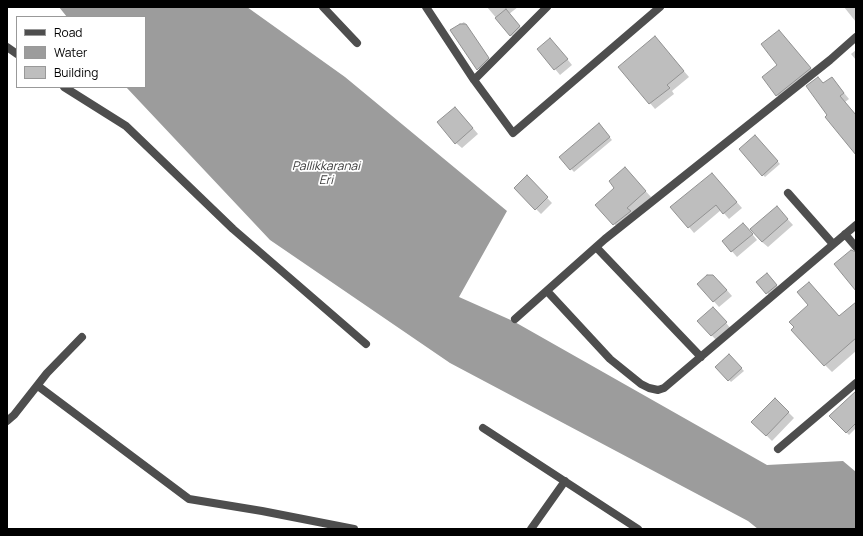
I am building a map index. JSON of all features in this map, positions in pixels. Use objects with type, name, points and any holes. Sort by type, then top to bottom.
[{"type":"street","points":[[323,7],[357,43]]},
{"type":"street","points":[[426,7],[474,80],[513,134],[660,7]]},
{"type":"street","points":[[474,80],[547,7]]},
{"type":"street","points":[[515,319],[596,247],[830,60],[856,37]]},
{"type":"street","points":[[7,47],[16,53]]},
{"type":"street","points":[[66,88],[126,126],[233,229],[366,344]]},
{"type":"street","points":[[788,193],[833,244]]},
{"type":"street","points":[[547,291],[610,359],[649,388],[658,390],[664,388],[856,225]]},
{"type":"street","points":[[845,234],[856,247]]},
{"type":"street","points":[[596,247],[701,357]]},
{"type":"street","points":[[7,421],[14,416],[47,373],[82,337]]},
{"type":"street","points":[[778,449],[856,383]]},
{"type":"street","points":[[38,386],[189,499],[277,513],[354,529]]},
{"type":"street","points":[[483,428],[638,529]]},
{"type":"street","points":[[531,529],[565,481]]},
{"type":"water","name":"Pallikkaranai Eri","points":[[59,7],[247,7],[345,77],[507,211],[459,297],[513,321],[767,465],[843,461],[856,472],[856,529],[758,529],[748,521],[450,363],[270,240],[127,88],[146,88],[146,16],[66,16]]},
{"type":"building","points":[[506,9],[520,26],[510,36],[495,18]]},
{"type":"building","points":[[460,24],[466,24],[489,58],[477,70],[450,30]]},
{"type":"building","points":[[779,30],[811,68],[776,96],[762,77],[777,65],[761,44]]},
{"type":"building","points":[[655,36],[684,71],[667,85],[670,88],[649,104],[618,67]]},
{"type":"building","points":[[550,38],[568,59],[554,70],[537,49]]},
{"type":"building","points":[[818,77],[823,83],[832,77],[844,93],[840,96],[856,115],[856,155],[825,117],[827,115],[806,86]]},
{"type":"building","points":[[455,107],[473,128],[455,144],[437,122]]},
{"type":"building","points":[[599,123],[610,137],[570,170],[559,157]]},
{"type":"building","points":[[755,135],[778,161],[762,176],[739,149]]},
{"type":"building","points":[[625,167],[646,191],[627,208],[631,211],[613,225],[595,205],[614,188],[609,181]]},
{"type":"building","points":[[712,173],[737,202],[723,214],[716,205],[688,228],[670,207]]},
{"type":"building","points":[[527,175],[548,197],[535,210],[514,188]]},
{"type":"building","points":[[777,206],[788,219],[762,242],[750,229]]},
{"type":"building","points":[[743,223],[753,234],[731,252],[722,241]]},
{"type":"building","points":[[851,250],[856,252],[856,291],[834,264]]},
{"type":"building","points":[[767,273],[777,285],[766,294],[756,282]]},
{"type":"building","points":[[707,275],[713,275],[727,290],[713,302],[697,284]]},
{"type":"building","points":[[809,282],[839,316],[856,302],[856,338],[824,366],[791,330],[794,327],[789,322],[808,305],[797,292]]},
{"type":"building","points":[[713,307],[727,322],[711,336],[697,321]]},
{"type":"building","points":[[729,354],[742,368],[728,381],[715,367]]},
{"type":"building","points":[[856,391],[856,423],[846,433],[829,416]]},
{"type":"building","points":[[775,398],[789,412],[766,436],[751,422]]}]
